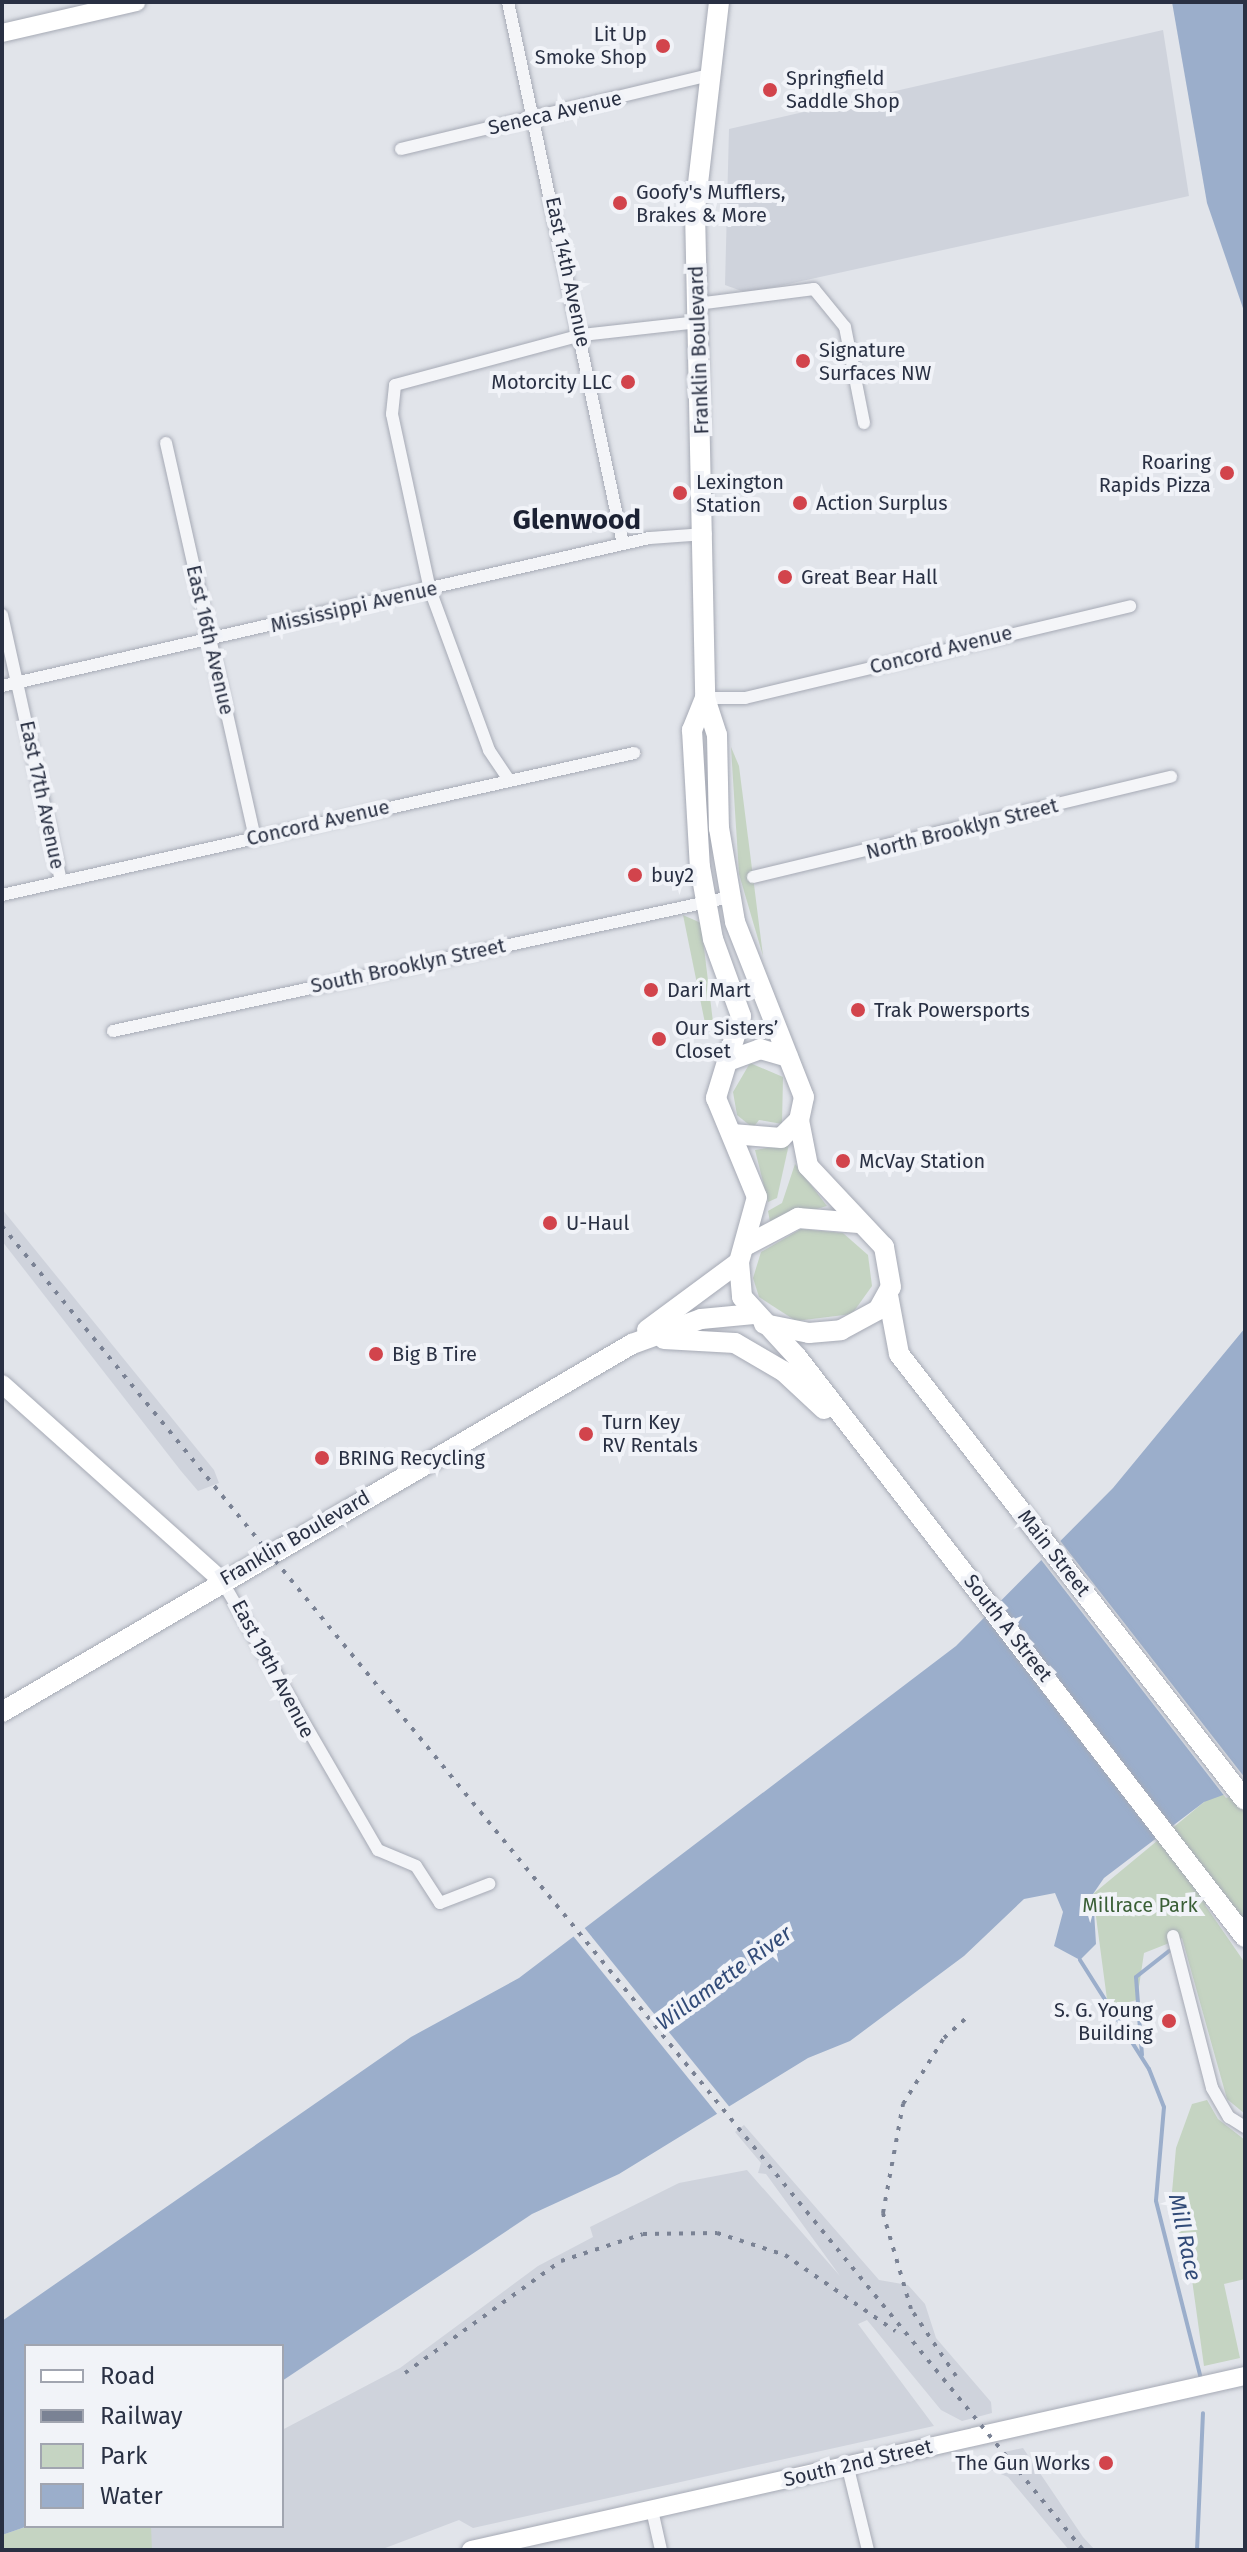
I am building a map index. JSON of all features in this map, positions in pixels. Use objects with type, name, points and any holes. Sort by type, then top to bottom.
[{"type":"main road","name":"Franklin Boulevard","points":[[632,1344],[701,1319],[759,1319],[809,1333],[841,1330],[871,1316],[888,1295],[888,1256],[813,1175],[799,1120],[803,1084],[758,996],[730,897],[717,735],[705,698],[706,534],[695,210],[719,2]]},
{"type":"main road","name":"Franklin Boulevard","points":[[705,698],[692,730],[704,901],[740,1006],[733,1059],[716,1098],[756,1184],[738,1285],[759,1319]]},
{"type":"main road","points":[[733,1059],[760,1049],[788,1057]]},
{"type":"main road","points":[[732,1134],[773,1141],[799,1120]]},
{"type":"main road","name":"Franklin Boulevard","points":[[2,1712],[632,1344],[743,1254],[798,1218],[861,1224]]},
{"type":"main road","name":"Main Street","points":[[888,1295],[891,1337],[923,1384],[1245,1800]]},
{"type":"main road","name":"South A Street","points":[[759,1319],[917,1510],[1245,1937]]},
{"type":"main road","points":[[632,1344],[698,1336],[745,1347],[795,1380],[871,1454]]},
{"type":"street","points":[[2,33],[136,2]]},
{"type":"street","name":"East 14th Avenue","points":[[508,2],[582,335],[623,544]]},
{"type":"street","name":"Seneca Avenue","points":[[401,149],[709,75]]},
{"type":"street","points":[[509,780],[489,750],[430,590],[392,414],[395,385],[582,335],[818,291],[845,327],[864,423]]},
{"type":"street","name":"East 16th Avenue","points":[[166,443],[255,838]]},
{"type":"street","name":"Mississippi Avenue","points":[[2,686],[623,544],[706,534]]},
{"type":"street","name":"Concord Avenue","points":[[705,698],[745,698],[1130,606]]},
{"type":"street","name":"East 17th Avenue","points":[[2,615],[61,882]]},
{"type":"street","name":"Concord Avenue","points":[[2,895],[634,753]]},
{"type":"street","name":"North Brooklyn Street","points":[[753,877],[1171,777]]},
{"type":"street","name":"South Brooklyn Street","points":[[113,1031],[730,897]]},
{"type":"street","name":"East 19th Avenue","points":[[2,1384],[222,1581],[378,1850],[416,1866],[440,1903],[489,1884]]},
{"type":"street","points":[[1173,1936],[1212,2088],[1229,2117],[1245,2127]]},
{"type":"street","name":"South 2nd Street","points":[[471,2550],[1236,2378]]},
{"type":"street","points":[[847,2464],[868,2550]]},
{"type":"street","points":[[652,2510],[661,2550]]},
{"type":"shaded area","points":[[1163,30],[1189,196],[747,293],[725,285],[729,129]]},
{"type":"shaded area","points":[[2,1209],[214,1470],[219,1483],[198,1491],[181,1471],[2,1241]]},
{"type":"shaded area","points":[[744,2125],[879,2280],[908,2285],[925,2304],[936,2338],[991,2402],[992,2413],[962,2421],[941,2410],[867,2320],[858,2324],[934,2426],[473,2528],[459,2520],[380,2550],[131,2550],[129,2528],[284,2528],[284,2429],[400,2368],[538,2266],[593,2237],[590,2227],[679,2183],[747,2170],[840,2276],[766,2174],[758,2173],[761,2163],[735,2132]]},
{"type":"shaded area","points":[[1023,2448],[1095,2550],[1069,2550],[1008,2477],[991,2470],[995,2454]]},
{"type":"green space","points":[[731,747],[739,766],[763,956],[739,874]]},
{"type":"green space","points":[[683,915],[701,923],[713,1022],[705,1023]]},
{"type":"green space","points":[[750,1063],[783,1077],[782,1124],[759,1120],[753,1128],[737,1115],[733,1092]]},
{"type":"green space","points":[[789,1144],[777,1198],[768,1202],[755,1150]]},
{"type":"green space","points":[[795,1164],[827,1206],[770,1222],[768,1211],[782,1203]]},
{"type":"green space","points":[[801,1229],[843,1233],[868,1255],[872,1286],[852,1314],[796,1321],[759,1297],[753,1278],[761,1252]]},
{"type":"green space","name":"Millrace Park","points":[[1245,1754],[1245,1923],[1223,1892],[1205,1905],[1245,1963],[1245,2114],[1227,2099],[1182,1938],[1144,1953],[1137,2000],[1108,2007],[1093,1894],[1204,1802]]},
{"type":"green space","points":[[1207,2100],[1218,2119],[1245,2140],[1245,2279],[1224,2284],[1240,2358],[1204,2366],[1188,2251],[1170,2214],[1176,2148],[1192,2104]]},
{"type":"green space","points":[[24,2527],[151,2528],[152,2550],[2,2550],[2,2535]]},
{"type":"water","points":[[1172,2],[1245,2],[1245,314],[1207,203]]},
{"type":"water","name":"Willamette River","points":[[1245,1328],[1245,1787],[1204,1802],[1104,1878],[1093,1894],[1096,1944],[1080,1960],[1054,1946],[1063,1912],[1055,1893],[1024,1899],[964,1956],[850,2041],[808,2058],[619,2174],[532,2214],[284,2380],[284,2344],[24,2344],[24,2527],[2,2535],[2,2321],[411,2037],[519,1978],[956,1646],[1113,1488]]},
{"type":"pier","points":[[1058,1538],[1245,1778],[1245,1792],[1226,1798],[1039,1557]]},
{"type":"pier","points":[[583,1926],[733,2112],[723,2121],[572,1935]]},
{"type":"waterway","points":[[1142,2055],[1136,1977],[1169,1951]]},
{"type":"waterway","name":"Mill Race","points":[[1080,1960],[1149,2069],[1164,2107],[1156,2201],[1201,2379]]},
{"type":"waterway","name":"Mill Race","points":[[1197,2550],[1203,2413]]},
{"type":"railway","points":[[2,1226],[1083,2550]]},
{"type":"railway","points":[[956,2376],[911,2309],[883,2213],[903,2104],[944,2038],[967,2017]]},
{"type":"railway","points":[[405,2373],[561,2261],[643,2234],[717,2233],[785,2255],[895,2331]]},
{"type":"place","name":"Lit Up Smoke Shop","points":[[663,46]]},
{"type":"place","name":"Springfield Saddle Shop","points":[[770,90]]},
{"type":"place","name":"Goofy's Mufflers, Brakes & More","points":[[620,203]]},
{"type":"place","name":"Signature Surfaces NW","points":[[803,361]]},
{"type":"place","name":"Motorcity LLC","points":[[628,382]]},
{"type":"place","name":"Roaring Rapids Pizza","points":[[1227,473]]},
{"type":"place","name":"Lexington Station","points":[[680,493]]},
{"type":"place","name":"Action Surplus","points":[[800,503]]},
{"type":"place","name":"Great Bear Hall","points":[[785,577]]},
{"type":"place","name":"buy2","points":[[635,875]]},
{"type":"place","name":"Dari Mart","points":[[651,990]]},
{"type":"place","name":"Trak Powersports","points":[[858,1010]]},
{"type":"place","name":"Our Sisters’ Closet","points":[[659,1039]]},
{"type":"place","name":"McVay Station","points":[[843,1161]]},
{"type":"place","name":"U-Haul","points":[[550,1223]]},
{"type":"place","name":"Big B Tire","points":[[376,1354]]},
{"type":"place","name":"Turn Key RV Rentals","points":[[586,1434]]},
{"type":"place","name":"BRING Recycling","points":[[322,1458]]},
{"type":"place","name":"S. G. Young Building","points":[[1169,2021]]},
{"type":"place","name":"The Gun Works","points":[[1106,2463]]},
{"type":"district","name":"Glenwood","points":[[577,520]]}]
